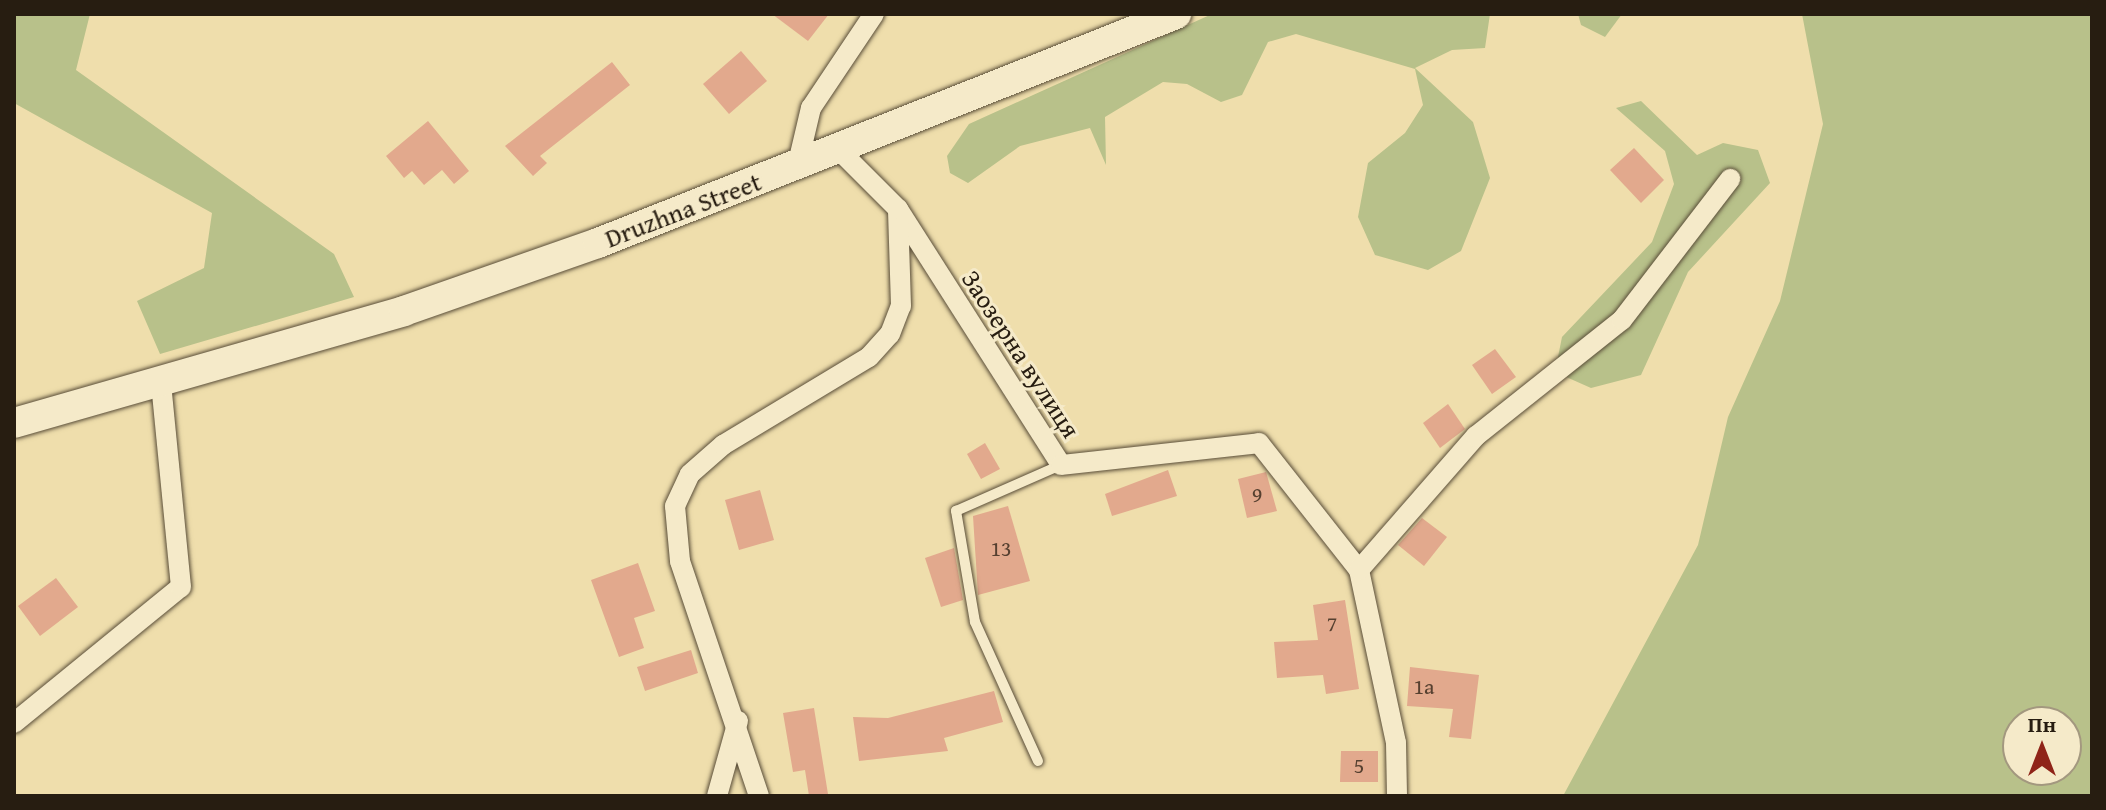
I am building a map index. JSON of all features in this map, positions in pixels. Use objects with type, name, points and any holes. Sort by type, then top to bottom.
[{"type":"main road","points":[[797,167],[1176,14]]},
{"type":"main road","name":"Druzhna Street","points":[[14,423],[404,311],[797,167]]},
{"type":"street","name":"Druzhna Street","points":[[797,167],[811,108],[874,14]]},
{"type":"street","name":"Заозерна вулиця","points":[[840,151],[898,209],[1061,465],[1259,443],[1359,570],[1396,743],[1397,796]]},
{"type":"street","points":[[1359,570],[1476,436],[1622,320],[1730,179]]},
{"type":"street","points":[[759,796],[738,721],[680,561],[675,506],[690,474],[723,445],[869,357],[890,334],[901,306],[898,209]]},
{"type":"street","points":[[14,723],[181,587],[161,382]]},
{"type":"street","points":[[717,796],[738,721]]},
{"type":"lane","points":[[1038,761],[975,622],[956,511],[1061,465]]},
{"type":"green space","points":[[14,14],[90,14],[76,70],[334,254],[354,297],[160,354],[137,301],[204,268],[212,213],[14,103]]},
{"type":"green space","points":[[1212,14],[1490,14],[1485,48],[1452,50],[1415,68],[1473,122],[1490,178],[1461,251],[1428,270],[1375,255],[1358,217],[1368,163],[1405,133],[1423,105],[1415,69],[1296,34],[1268,42],[1242,95],[1221,102],[1187,84],[1163,82],[1105,117],[1106,165],[1090,128],[1020,146],[968,183],[950,173],[947,156],[969,124]]},
{"type":"green space","points":[[1578,14],[1622,14],[1605,37],[1581,25]]},
{"type":"green space","points":[[1802,14],[2092,14],[2092,796],[1563,796],[1698,545],[1728,417],[1780,301],[1823,124]]},
{"type":"green space","points":[[1641,101],[1697,155],[1723,143],[1758,150],[1770,183],[1688,272],[1641,375],[1591,388],[1555,372],[1562,337],[1652,242],[1674,184],[1665,151],[1616,108]]},
{"type":"building","points":[[772,14],[829,14],[808,41]]},
{"type":"building","points":[[741,51],[767,81],[729,114],[703,84]]},
{"type":"building","points":[[612,62],[630,85],[540,156],[547,163],[533,176],[505,146]]},
{"type":"building","points":[[428,121],[469,171],[454,184],[442,170],[424,185],[412,171],[404,178],[386,156]]},
{"type":"building","points":[[1634,148],[1664,180],[1641,203],[1610,170]]},
{"type":"building","points":[[1495,349],[1516,377],[1492,394],[1472,365]]},
{"type":"building","points":[[1448,404],[1465,429],[1440,448],[1423,423]]},
{"type":"building","points":[[985,443],[1000,469],[981,479],[967,454]]},
{"type":"building","points":[[1168,470],[1177,496],[1112,516],[1105,494]]},
{"type":"building","points":[[1266,472],[1277,511],[1247,518],[1238,479]]},
{"type":"building","points":[[760,490],[774,540],[739,550],[725,500]]},
{"type":"building","points":[[1008,506],[1030,581],[978,595],[973,516]]},
{"type":"building","points":[[1422,518],[1447,537],[1424,566],[1398,545]]},
{"type":"building","points":[[954,548],[963,600],[941,607],[925,558]]},
{"type":"building","points":[[638,563],[655,611],[634,618],[644,648],[619,657],[591,580]]},
{"type":"building","points":[[56,578],[78,607],[40,636],[18,606]]},
{"type":"building","points":[[1345,600],[1359,689],[1326,694],[1323,675],[1277,678],[1274,642],[1318,640],[1313,605]]},
{"type":"building","points":[[691,650],[698,673],[645,691],[637,667]]},
{"type":"building","points":[[1410,667],[1479,675],[1471,739],[1449,737],[1453,709],[1407,706]]},
{"type":"building","points":[[994,691],[1003,722],[944,738],[948,751],[859,761],[853,717],[888,718]]},
{"type":"building","points":[[814,708],[828,794],[809,796],[805,770],[793,772],[783,713]]},
{"type":"building","points":[[1341,751],[1378,751],[1378,782],[1340,782]]}]
